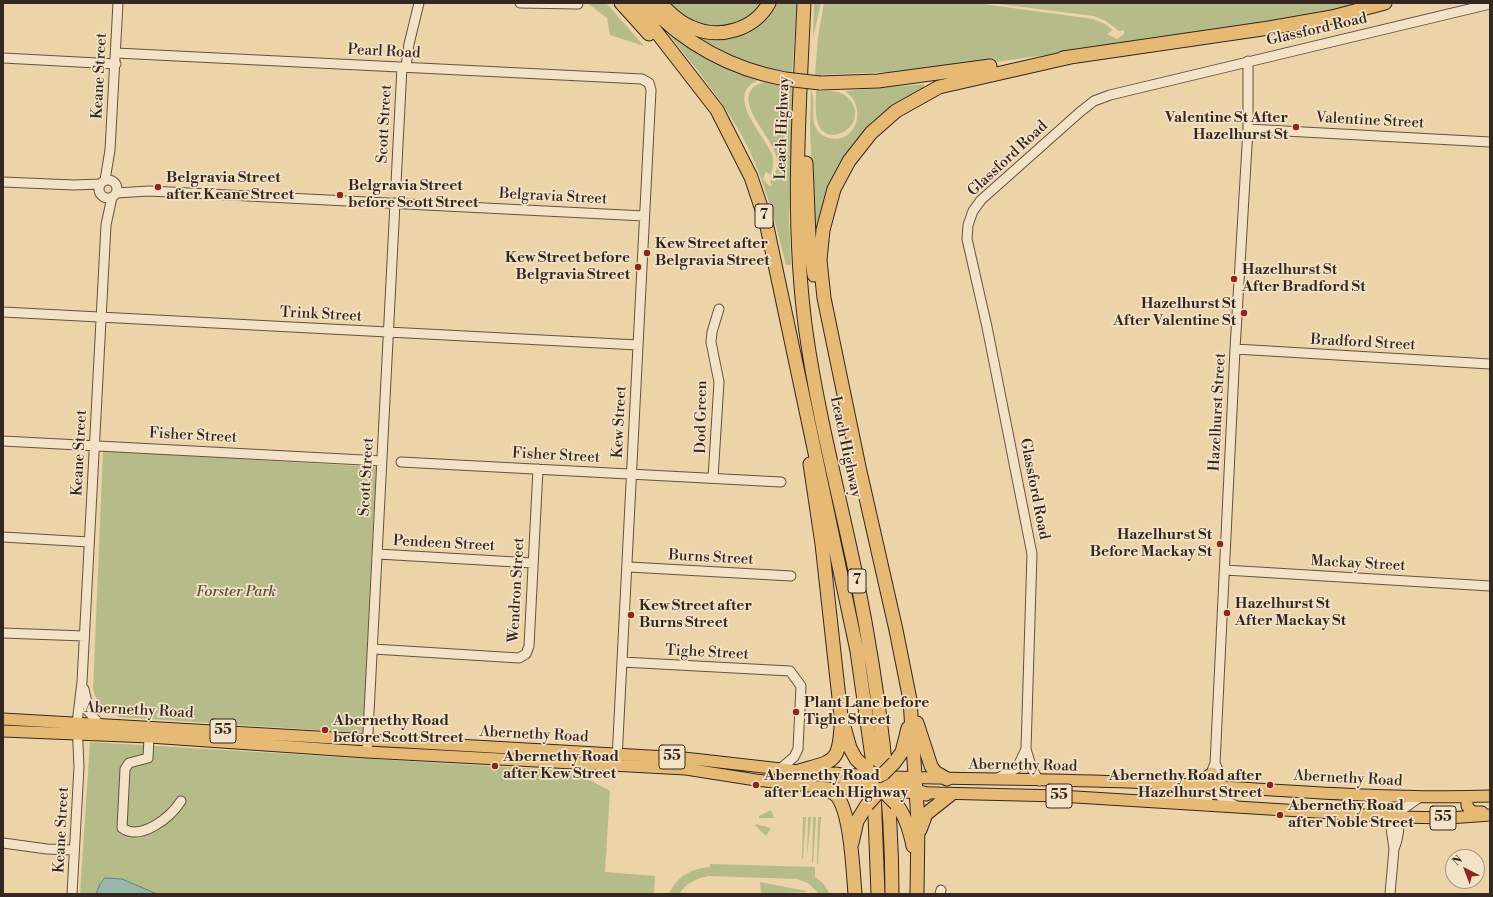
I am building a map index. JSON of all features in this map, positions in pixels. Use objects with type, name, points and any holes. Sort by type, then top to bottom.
[{"type":"highway","points":[[621,3],[646,31],[689,73]]},
{"type":"highway","points":[[634,3],[689,73]]},
{"type":"highway","points":[[646,3],[674,30],[714,55],[747,69],[785,79],[820,83],[878,81],[1071,57],[1277,27],[1332,17],[1385,3]]},
{"type":"highway","points":[[660,3],[676,18],[692,28],[704,32],[724,33],[748,25],[769,3]]},
{"type":"highway","name":"Leach Highway","points":[[804,3],[796,198],[801,292],[820,408],[857,582],[878,696],[886,754],[890,813],[892,894]]},
{"type":"highway","points":[[836,774],[880,783],[918,785],[910,700],[896,630],[842,388],[822,284],[820,260],[823,230],[829,204],[849,161],[871,133],[896,111],[925,93],[956,82],[1071,57]]},
{"type":"highway","name":"Leach Highway","points":[[689,73],[724,122],[751,177],[773,251],[845,593],[867,719],[873,764],[878,894]]},
{"type":"highway","points":[[800,110],[805,149],[807,217],[811,259],[825,328],[842,388]]},
{"type":"highway","name":"7","points":[[799,375],[802,418],[822,544],[841,716],[840,747],[837,753],[826,763],[799,771]]},
{"type":"highway","points":[[851,844],[857,821],[894,763],[905,742],[910,700]]},
{"type":"highway","points":[[910,700],[931,766],[935,772],[947,779]]},
{"type":"highway","name":"7","points":[[841,716],[850,748],[856,759],[880,783],[901,811],[909,829],[917,874]]},
{"type":"highway","points":[[831,789],[880,783]]},
{"type":"highway","name":"7","points":[[917,894],[918,785]]},
{"type":"highway","points":[[831,789],[840,801],[851,844],[855,894]]},
{"type":"highway","name":"7","points":[[918,843],[922,822],[926,814],[950,795]]},
{"type":"main road","name":"Abernethy Road","points":[[3,719],[99,724],[368,747]]},
{"type":"main road","name":"Abernethy Road","points":[[3,731],[617,759],[684,758],[836,774]]},
{"type":"main road","name":"Abernethy Road","points":[[617,759],[756,780],[831,789]]},
{"type":"main road","points":[[1194,786],[1214,769]]},
{"type":"main road","name":"Abernethy Road","points":[[918,785],[947,779],[1194,786],[1372,796],[1490,796]]},
{"type":"main road","name":"Abernethy Road","points":[[918,785],[950,795],[1060,796],[1397,817],[1449,818],[1490,815]]},
{"type":"main road","points":[[1467,797],[1467,806],[1472,812],[1490,815]]},
{"type":"street","name":"Keane Street","points":[[72,894],[82,734],[84,636],[116,64],[118,3]]},
{"type":"street","name":"Scott Street","points":[[396,183],[404,67],[420,3]]},
{"type":"street","points":[[520,3],[578,4]]},
{"type":"street","name":"Glassford Road","points":[[1039,781],[1032,770],[1026,749],[1032,554],[987,327],[966,239],[968,225],[973,211],[981,200],[1094,101],[1110,95],[1248,61],[1490,4]]},
{"type":"street","name":"Pearl Road","points":[[116,53],[642,79],[649,82]]},
{"type":"street","points":[[3,58],[116,64]]},
{"type":"street","name":"Hazelhurst Street","points":[[1239,808],[1220,797],[1215,787],[1214,769],[1235,349],[1248,129],[1248,61]]},
{"type":"street","name":"Kew Street","points":[[617,759],[629,567],[631,474],[651,90],[649,82]]},
{"type":"street","name":"Valentine Street","points":[[1248,129],[1490,142]]},
{"type":"street","name":"Belgravia Street","points":[[3,182],[74,185],[108,189],[644,216]]},
{"type":"street","name":"Scott Street","points":[[368,747],[395,203]]},
{"type":"street","name":"Dod Green","points":[[713,478],[719,382],[711,342],[712,332],[719,309]]},
{"type":"street","name":"Trink Street","points":[[3,312],[101,316],[638,346]]},
{"type":"street","name":"Bradford Street","points":[[1235,349],[1490,364]]},
{"type":"street","name":"Fisher Street","points":[[3,441],[94,444],[382,461]]},
{"type":"street","name":"Fisher Street","points":[[401,462],[781,482]]},
{"type":"street","name":"Wendron Street","points":[[372,649],[519,658],[526,654],[529,646],[538,470]]},
{"type":"street","points":[[3,537],[89,542]]},
{"type":"street","name":"Pendeen Street","points":[[378,554],[533,563]]},
{"type":"street","name":"Burns Street","points":[[629,567],[792,576]]},
{"type":"street","name":"Mackay Street","points":[[1224,570],[1490,586]]},
{"type":"street","points":[[3,633],[84,636]]},
{"type":"street","name":"Tighe Street","points":[[622,662],[790,671],[801,686],[798,749],[794,757],[780,769]]},
{"type":"street","name":"Keane Street","points":[[82,682],[89,712],[99,724]]},
{"type":"street","points":[[149,737],[148,758],[129,763],[125,769],[122,828],[128,832],[137,833],[145,830],[160,822],[177,807],[181,801]]},
{"type":"street","name":"Glassford Road","points":[[994,780],[1017,768],[1026,749]]},
{"type":"street","points":[[1186,804],[1204,801],[1215,787]]},
{"type":"street","points":[[1372,796],[1390,808],[1397,817],[1400,826],[1399,836],[1394,848],[1390,894]]},
{"type":"street","points":[[1397,817],[1403,809],[1420,797]]},
{"type":"street","points":[[3,843],[47,849],[74,850]]},
{"type":"green space","points":[[587,3],[606,3],[644,46],[610,35],[607,18]]},
{"type":"green space","points":[[669,3],[765,3],[762,8],[735,28],[700,25],[686,17]]},
{"type":"green space","points":[[776,3],[797,3],[792,73],[764,67],[740,59],[692,34],[718,37],[741,35],[751,31],[760,24]]},
{"type":"green space","points":[[814,3],[821,3],[813,37]]},
{"type":"green space","points":[[824,3],[976,3],[1093,19],[1105,24],[1113,30],[1107,34],[1117,39],[1124,34],[1124,30],[1119,31],[1106,21],[1094,16],[991,3],[1351,3],[1351,7],[1285,21],[996,62],[916,71],[815,75],[818,37]]},
{"type":"green space","points":[[662,26],[764,78],[751,84],[745,93],[745,102],[753,124],[772,154],[773,164],[771,175],[766,172],[763,179],[769,186],[772,186],[770,182],[774,176],[777,159],[769,140],[753,114],[749,105],[748,97],[751,90],[755,86],[770,82],[791,87],[793,90],[789,219],[791,265],[786,265],[764,188],[746,144],[725,109],[701,75]]},
{"type":"green space","points":[[924,84],[924,90],[861,139],[818,235],[815,235],[810,130],[811,90],[813,96],[813,115],[816,128],[826,137],[836,139],[844,137],[851,132],[857,116],[857,107],[853,98],[845,91]]},
{"type":"green space","points":[[816,91],[837,92],[850,99],[854,106],[855,113],[851,125],[846,130],[839,134],[831,135],[825,133],[821,129],[816,117]]},
{"type":"green space","name":"Forster Park","points":[[103,451],[376,467],[363,733],[119,717],[100,704],[93,690]]},
{"type":"green space","points":[[90,742],[573,771],[610,791],[605,872],[655,876],[654,894],[80,894]]},
{"type":"green space","points":[[771,810],[774,818],[759,818],[759,816]]},
{"type":"green space","points":[[803,817],[806,817],[803,859],[802,858]]},
{"type":"green space","points":[[808,817],[811,817],[807,858]]},
{"type":"green space","points":[[813,817],[816,817],[812,863]]},
{"type":"green space","points":[[818,817],[821,817],[817,864]]},
{"type":"green space","points":[[755,825],[771,828],[766,836]]},
{"type":"green space","points":[[710,864],[815,867],[815,877],[823,883],[830,894],[819,894],[808,883],[797,879],[709,876],[692,882],[679,894],[669,894],[680,878],[685,874],[697,869],[710,867]]},
{"type":"green space","points":[[760,882],[806,891],[806,892],[761,894]]},
{"type":"shaded area","points":[[105,878],[122,879],[157,894],[96,894],[100,884]]},
{"type":"place","name":"Valentine St After Hazelhurst St","points":[[1296,127]]},
{"type":"place","name":"Belgravia Street after Keane Street","points":[[158,187]]},
{"type":"place","name":"Belgravia Street before Scott Street","points":[[340,195]]},
{"type":"place","name":"Kew Street after Belgravia Street","points":[[647,253]]},
{"type":"place","name":"Kew Street before Belgravia Street","points":[[638,267]]},
{"type":"place","name":"Hazelhurst St After Bradford St","points":[[1234,279]]},
{"type":"place","name":"Hazelhurst St After Valentine St","points":[[1244,313]]},
{"type":"place","name":"Hazelhurst St Before Mackay St","points":[[1220,544]]},
{"type":"place","name":"Hazelhurst St After Mackay St","points":[[1227,613]]},
{"type":"place","name":"Kew Street after Burns Street","points":[[631,615]]},
{"type":"place","name":"Plant Lane before Tighe Street","points":[[796,712]]},
{"type":"place","name":"Abernethy Road before Scott Street","points":[[325,730]]},
{"type":"place","name":"Abernethy Road after Kew Street","points":[[495,766]]},
{"type":"place","name":"Abernethy Road after Leach Highway","points":[[756,785]]},
{"type":"place","name":"Abernethy Road after Hazelhurst Street","points":[[1270,785]]},
{"type":"place","name":"Abernethy Road after Noble Street","points":[[1280,815]]}]
